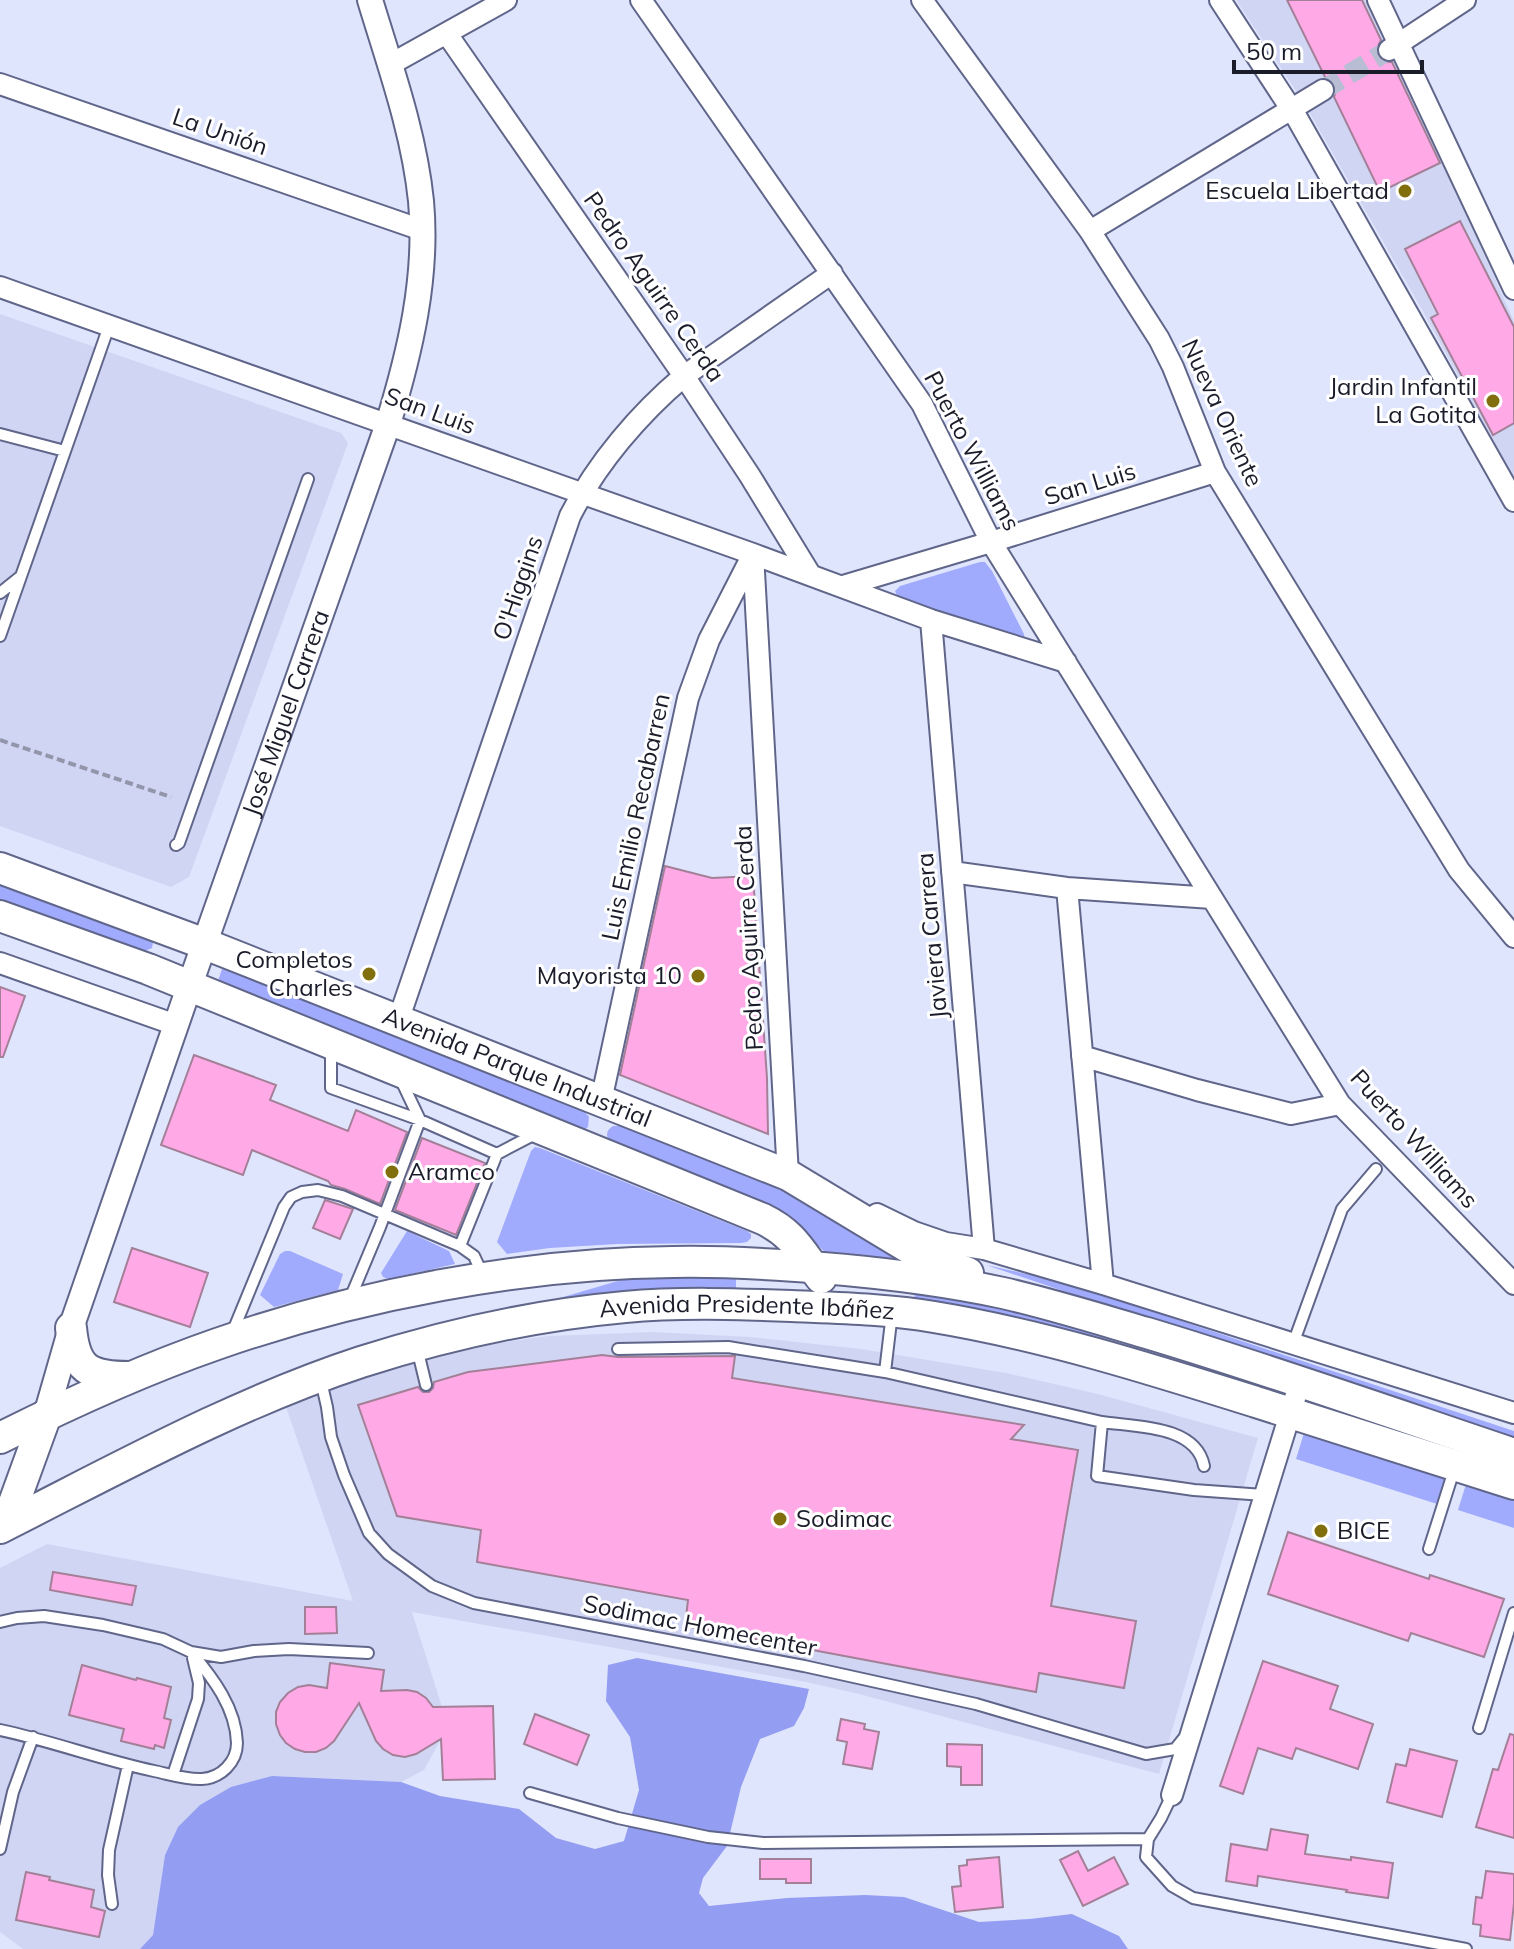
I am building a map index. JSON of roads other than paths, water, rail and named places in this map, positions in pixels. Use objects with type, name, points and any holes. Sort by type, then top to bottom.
[{"type":"main road","name":"Avenida Parque Industrial","points":[[0,868],[205,944],[788,1175],[914,1251],[1021,1297]]},
{"type":"main road","name":"Avenida Parque Industrial","points":[[0,916],[148,969],[774,1224],[792,1238],[835,1294],[857,1309]]},
{"type":"main road","points":[[580,1145],[592,1141],[603,1129],[605,1114],[601,1101]]},
{"type":"main road","name":"Avenida Presidente Ibáñez","points":[[0,1438],[131,1377],[230,1339],[347,1306],[485,1278],[574,1267],[662,1262],[813,1267],[918,1278],[1021,1297],[1196,1348],[1514,1454]]},
{"type":"main road","name":"Avenida Presidente Ibáñez","points":[[0,1526],[235,1412],[320,1377],[417,1346],[490,1328],[626,1307],[743,1304],[857,1309],[963,1322],[1154,1371],[1514,1484]]},
{"type":"main road","points":[[71,1328],[73,1348],[85,1369],[96,1374],[131,1377]]},
{"type":"main road","points":[[0,1526],[19,1492],[46,1415]]},
{"type":"street","points":[[391,64],[506,0]]},
{"type":"street","name":"Puerto Williams","points":[[641,0],[922,404],[991,542],[1340,1104],[1514,1284]]},
{"type":"street","name":"Nueva Oriente","points":[[922,0],[1090,231],[1159,339],[1215,472],[1459,870],[1514,937]]},
{"type":"street","points":[[1220,0],[1292,109],[1514,501]]},
{"type":"street","points":[[1378,0],[1394,47],[1514,289]]},
{"type":"street","points":[[1394,47],[1465,0]]},
{"type":"street","name":"José Miguel Carrera","points":[[46,1415],[71,1328],[388,424],[413,329],[421,271],[421,202],[403,107],[391,64],[365,2]]},
{"type":"street","name":"Pedro Aguirre Cerda","points":[[447,34],[684,376],[810,574]]},
{"type":"street","name":"La Unión","points":[[0,84],[422,230]]},
{"type":"street","points":[[1090,231],[1323,90]]},
{"type":"street","name":"O'Higgins","points":[[398,1021],[570,516],[583,493],[631,429],[667,390],[832,273]]},
{"type":"street","name":"San Luis","points":[[0,287],[810,574],[931,620],[1066,662]]},
{"type":"street","name":"San Luis","points":[[843,586],[1215,472]]},
{"type":"street","name":"Pedro Aguirre Cerda","points":[[753,554],[788,1175]]},
{"type":"street","name":"Luis Emilio Recabarren","points":[[601,1101],[688,698],[709,640],[753,554]]},
{"type":"street","name":"Javiera Carrera","points":[[931,620],[984,1249]]},
{"type":"street","points":[[952,872],[1067,888],[1212,898]]},
{"type":"street","points":[[1067,888],[1103,1284]]},
{"type":"street","points":[[0,963],[176,1025]]},
{"type":"street","points":[[1082,1056],[1291,1114],[1340,1104]]},
{"type":"street","points":[[788,1175],[914,1232],[946,1243],[984,1249],[1103,1284],[1514,1413]]},
{"type":"street","points":[[1172,1795],[1300,1382]]},
{"type":"lane","points":[[0,636],[109,326]]},
{"type":"lane","points":[[0,434],[65,451]]},
{"type":"lane","points":[[176,845],[308,479]]},
{"type":"lane","points":[[0,593],[21,577]]},
{"type":"lane","points":[[331,1044],[331,1088],[420,1120],[497,1154]]},
{"type":"lane","points":[[347,1306],[420,1120],[396,1070]]},
{"type":"lane","points":[[460,1246],[497,1154],[543,1130]]},
{"type":"lane","points":[[1293,1344],[1342,1209],[1376,1169]]},
{"type":"lane","points":[[230,1339],[284,1207],[291,1197],[302,1192],[318,1190],[342,1196],[460,1246],[474,1256],[485,1278]]},
{"type":"lane","points":[[885,1372],[893,1311]]},
{"type":"lane","points":[[417,1346],[426,1385]]},
{"type":"lane","points":[[618,1349],[728,1347],[885,1372],[1102,1422],[1174,1433],[1195,1445],[1204,1466]]},
{"type":"lane","name":"Sodimac Homecenter","points":[[320,1377],[331,1437],[369,1533],[388,1554],[432,1586],[474,1603],[804,1666],[976,1704],[1146,1754],[1175,1749],[1192,1728]]},
{"type":"lane","points":[[1102,1422],[1097,1476],[1194,1490],[1264,1495]]},
{"type":"lane","points":[[1429,1549],[1455,1465]]},
{"type":"lane","points":[[1479,1728],[1514,1613]]},
{"type":"lane","points":[[0,1622],[44,1616],[103,1625],[163,1639],[191,1652],[221,1657],[289,1649],[368,1653]]},
{"type":"lane","points":[[0,1730],[173,1775],[203,1779],[219,1775],[232,1763],[237,1747],[235,1731],[220,1690],[191,1652]]},
{"type":"lane","points":[[173,1775],[198,1699],[199,1683],[191,1652]]},
{"type":"lane","points":[[0,1849],[13,1792],[33,1737]]},
{"type":"lane","points":[[112,1904],[109,1850],[128,1765]]},
{"type":"lane","points":[[0,1789],[13,1792]]},
{"type":"lane","points":[[530,1793],[618,1818],[708,1837],[763,1843],[1148,1839]]},
{"type":"lane","points":[[1172,1795],[1148,1839],[1146,1857],[1172,1886],[1193,1898],[1466,1949]]},
{"type":"tunnel","points":[[1323,90],[1389,50]]},
{"type":"place","name":"Escuela Libertad","points":[[1405,191]]},
{"type":"place","name":"Jardin Infantil La Gotita","points":[[1493,401]]},
{"type":"place","name":"Completos Charles","points":[[369,974]]},
{"type":"place","name":"Mayorista 10","points":[[698,976]]},
{"type":"place","name":"Aramco","points":[[392,1172]]},
{"type":"place","name":"Sodimac","points":[[780,1519]]},
{"type":"place","name":"BICE","points":[[1321,1531]]}]
